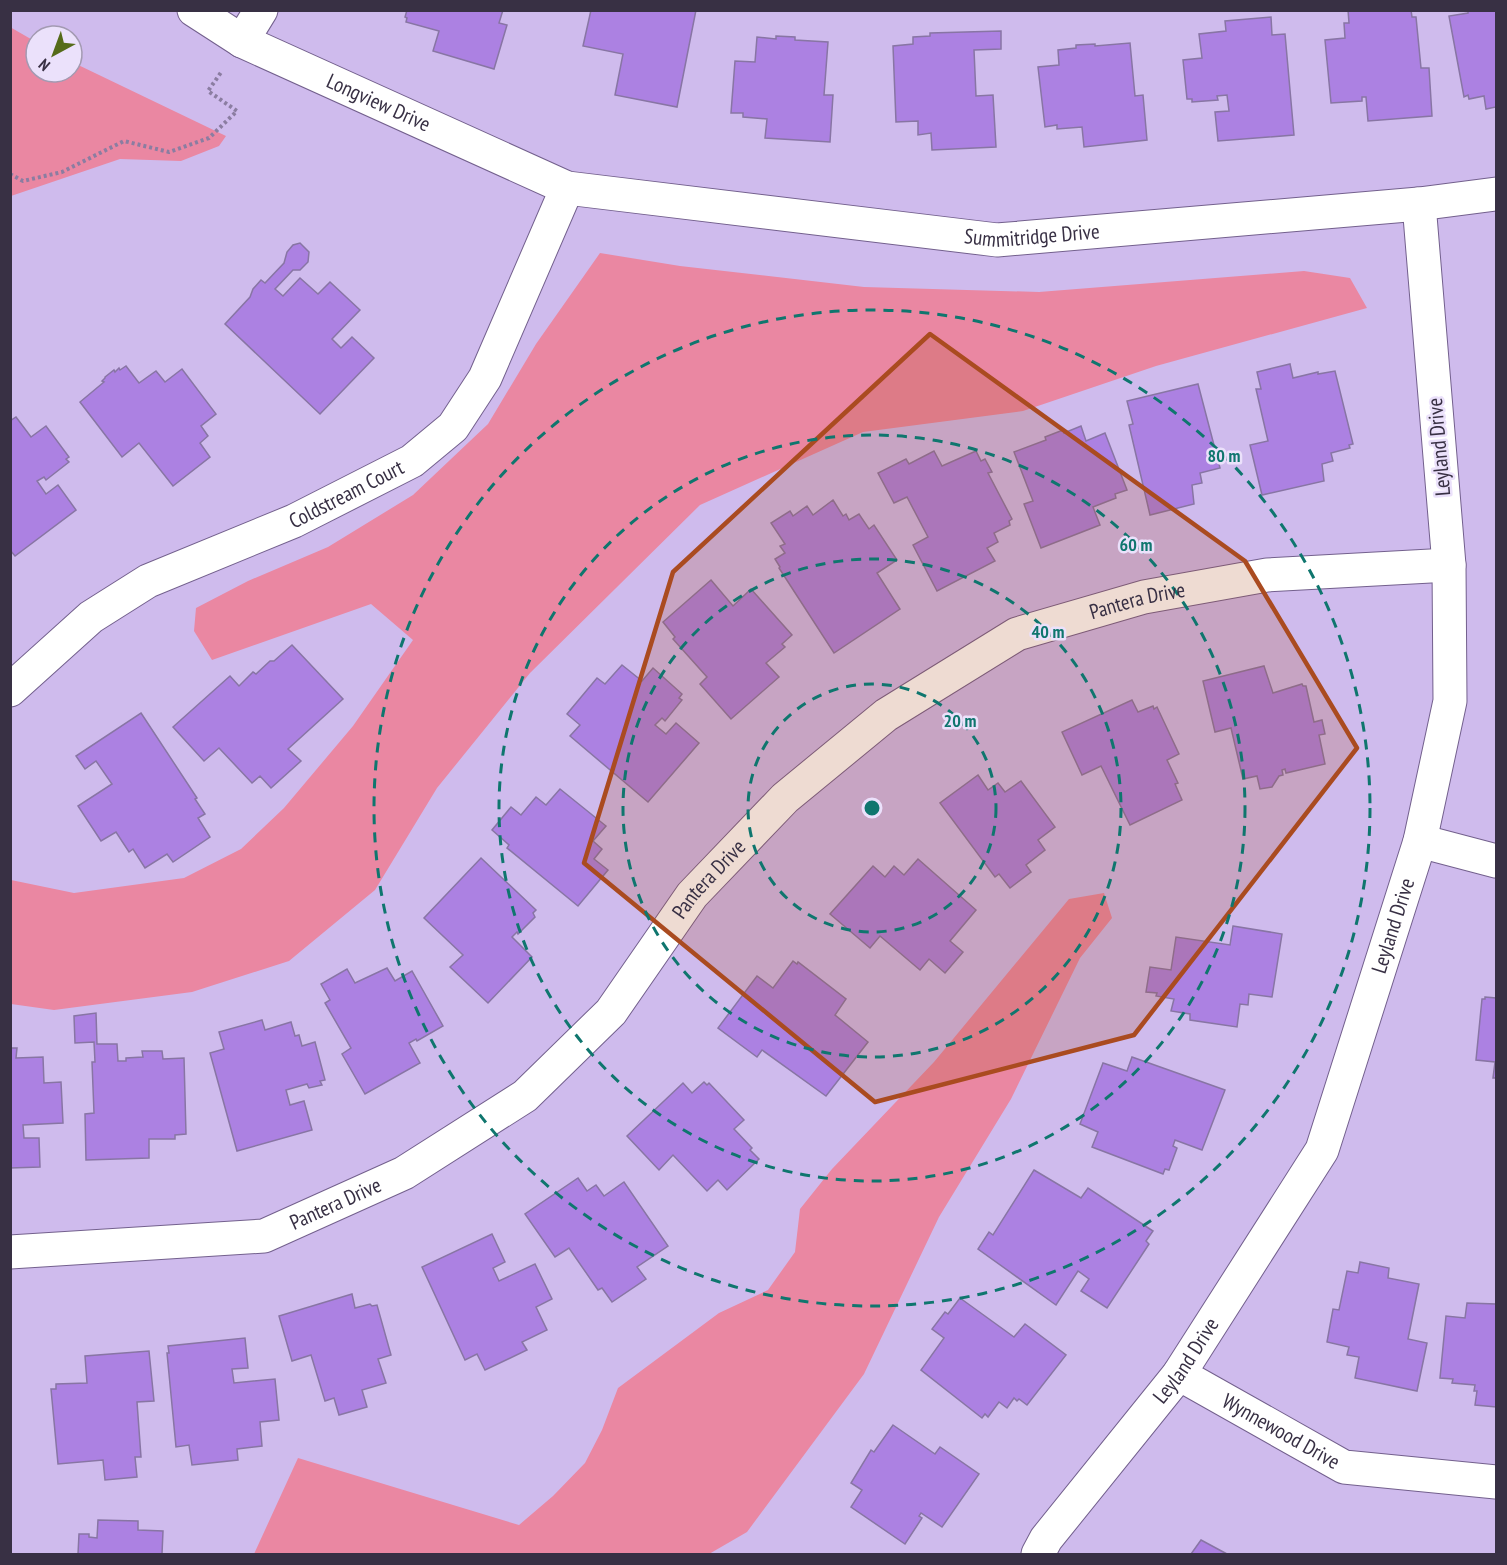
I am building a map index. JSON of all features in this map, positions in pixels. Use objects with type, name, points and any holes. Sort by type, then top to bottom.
[{"type":"street","name":"Longview Drive","points":[[194,10],[243,41],[567,188]]},
{"type":"street","points":[[243,41],[261,10]]},
{"type":"street","name":"Summitridge Drive","points":[[567,188],[997,240],[1419,204],[1497,194]]},
{"type":"street","name":"Coldstream Court","points":[[10,690],[91,617],[148,581],[294,521],[412,461],[453,427],[484,378],[567,188]]},
{"type":"street","name":"Leyland Drive","points":[[1038,1554],[1046,1539],[1179,1374],[1322,1150],[1420,841],[1450,701],[1449,565],[1419,204]]},
{"type":"street","name":"Pantera Drive","points":[[10,1252],[264,1236],[404,1173],[534,1088],[611,1012],[692,895],[785,798],[886,715],[1017,634],[1144,597],[1267,575],[1449,565]]},
{"type":"street","points":[[1420,841],[1497,861]]},
{"type":"street","name":"Wynnewood Drive","points":[[1179,1374],[1344,1467],[1497,1482]]},
{"type":"path","points":[[10,174],[23,181],[62,172],[124,141],[169,152],[210,138],[237,111],[208,91],[243,41]]},
{"type":"highlighted area","points":[[930,334],[1245,561],[1357,748],[1134,1035],[875,1102],[584,863],[673,572]]},
{"type":"shaded area","points":[[10,27],[24,35],[24,84],[84,84],[84,68],[226,136],[219,146],[181,161],[120,159],[11,196]]},
{"type":"shaded area","points":[[600,253],[680,266],[864,287],[1039,292],[1304,271],[1350,278],[1367,308],[1156,366],[1023,411],[863,432],[700,505],[530,673],[437,788],[375,890],[289,961],[192,992],[54,1010],[11,1004],[11,880],[74,893],[184,878],[241,849],[284,808],[353,726],[413,640],[371,604],[212,660],[194,631],[196,608],[248,581],[328,547],[413,495],[488,424],[536,344]]},
{"type":"shaded area","points":[[1104,893],[1112,918],[1080,958],[1011,1099],[939,1217],[864,1374],[747,1532],[709,1554],[254,1554],[298,1458],[519,1525],[553,1496],[585,1463],[602,1430],[618,1388],[719,1313],[768,1290],[795,1252],[800,1209],[832,1169],[934,1062],[1069,899]]},
{"type":"building","points":[[407,10],[503,10],[499,23],[507,25],[494,69],[433,51],[439,31],[406,22]]},
{"type":"building","points":[[591,10],[696,10],[677,107],[615,95],[623,54],[583,46]]},
{"type":"building","points":[[1348,10],[1411,10],[1412,17],[1416,17],[1421,68],[1429,68],[1432,116],[1368,121],[1366,97],[1362,97],[1362,101],[1331,103],[1325,40],[1345,38],[1344,23],[1349,23]]},
{"type":"building","points":[[1468,10],[1496,10],[1496,107],[1486,109],[1484,96],[1469,99],[1468,95],[1464,97],[1449,16],[1468,13]]},
{"type":"building","points":[[1271,17],[1272,35],[1285,34],[1294,135],[1218,141],[1215,112],[1229,111],[1227,95],[1217,96],[1218,100],[1192,102],[1192,99],[1187,99],[1183,60],[1202,58],[1199,34],[1226,31],[1225,21]]},
{"type":"building","points":[[1001,31],[1001,49],[974,50],[976,96],[993,95],[996,147],[932,150],[931,133],[918,135],[918,121],[896,122],[893,46],[913,44],[913,37],[930,36],[930,33]]},
{"type":"building","points":[[776,36],[828,42],[824,95],[833,95],[830,142],[765,138],[767,119],[743,117],[743,113],[731,113],[735,61],[755,62],[757,37],[776,39]]},
{"type":"building","points":[[1130,43],[1135,96],[1143,95],[1147,140],[1084,147],[1082,127],[1057,129],[1057,125],[1045,127],[1038,67],[1059,65],[1058,50],[1076,48],[1076,45]]},
{"type":"building","points":[[300,243],[309,252],[308,262],[300,270],[293,270],[275,289],[283,296],[300,278],[318,294],[330,282],[360,310],[332,339],[341,348],[352,337],[374,358],[320,414],[225,324],[250,297],[253,289],[261,280],[265,283],[284,263],[287,252],[293,245]]},
{"type":"building","points":[[1290,364],[1293,378],[1318,372],[1318,374],[1335,371],[1353,444],[1349,445],[1350,448],[1331,453],[1333,461],[1322,464],[1324,481],[1262,495],[1250,445],[1268,441],[1256,389],[1261,389],[1257,372]]},
{"type":"building","points":[[126,366],[139,383],[156,371],[165,382],[182,369],[216,414],[201,426],[208,436],[200,443],[210,457],[173,486],[139,443],[122,457],[80,402],[104,382],[102,381],[105,377],[114,370],[115,372]]},
{"type":"building","points":[[1198,384],[1220,468],[1200,473],[1202,483],[1192,485],[1194,504],[1150,515],[1129,425],[1133,424],[1127,401]]},
{"type":"building","points":[[16,417],[31,437],[46,426],[69,457],[66,459],[69,462],[46,480],[44,477],[37,481],[46,494],[58,485],[76,510],[15,556],[10,550],[10,421]]},
{"type":"building","points":[[1081,426],[1086,441],[1105,433],[1127,490],[1115,494],[1116,498],[1093,507],[1100,525],[1041,548],[1024,504],[1033,501],[1014,452],[1046,440],[1045,437],[1063,430],[1064,433]]},
{"type":"building","points":[[934,451],[942,466],[976,451],[981,461],[985,459],[992,472],[988,473],[1012,519],[1009,521],[1010,525],[994,533],[998,542],[987,548],[995,561],[937,591],[913,545],[928,537],[907,497],[894,503],[878,473],[906,459],[909,464]]},
{"type":"building","points":[[833,500],[843,516],[846,514],[849,520],[859,514],[869,529],[874,525],[897,560],[877,573],[900,609],[834,653],[779,568],[775,559],[785,553],[780,546],[785,544],[771,523],[790,511],[793,516],[807,506],[813,515]]},
{"type":"building","points":[[711,580],[733,606],[751,589],[792,635],[782,644],[785,647],[766,663],[779,677],[731,719],[700,684],[707,677],[673,639],[675,637],[663,622]]},
{"type":"building","points":[[292,645],[343,699],[288,749],[301,761],[271,788],[260,776],[252,783],[219,748],[204,761],[173,727],[230,676],[239,686],[253,672],[256,674]]},
{"type":"building","points":[[622,665],[642,681],[653,668],[682,694],[679,698],[682,700],[665,721],[662,718],[655,725],[666,734],[676,723],[699,743],[648,802],[570,736],[580,725],[567,714],[597,678],[605,684]]},
{"type":"building","points":[[1264,666],[1273,693],[1302,684],[1306,686],[1314,722],[1322,720],[1325,734],[1319,735],[1325,764],[1286,773],[1285,769],[1282,770],[1283,775],[1279,776],[1272,787],[1260,789],[1257,776],[1243,779],[1231,728],[1215,732],[1203,681]]},
{"type":"building","points":[[1132,700],[1138,712],[1153,706],[1154,709],[1157,707],[1179,754],[1167,760],[1178,783],[1175,784],[1182,800],[1130,825],[1101,766],[1082,775],[1062,732]]},
{"type":"building","points":[[141,713],[197,798],[195,799],[205,814],[198,818],[210,837],[173,862],[167,854],[145,868],[133,849],[129,852],[116,832],[101,841],[78,806],[112,784],[96,761],[85,769],[76,756]]},
{"type":"building","points":[[978,775],[988,790],[998,783],[1005,792],[1021,781],[1055,827],[1038,840],[1045,850],[1026,865],[1031,872],[1010,888],[999,874],[995,877],[940,803]]},
{"type":"building","points":[[560,789],[606,826],[593,841],[602,849],[594,859],[608,870],[578,906],[507,848],[509,845],[492,830],[511,807],[521,815],[536,797],[546,805]]},
{"type":"building","points":[[481,858],[536,910],[533,913],[535,917],[512,937],[532,957],[488,1003],[450,967],[463,955],[424,918]]},
{"type":"building","points":[[918,859],[976,910],[950,941],[963,952],[945,973],[929,959],[920,970],[880,936],[870,948],[830,914],[873,866],[885,877],[894,866],[904,875]]},
{"type":"building","points":[[1233,926],[1282,934],[1272,997],[1249,994],[1248,1005],[1240,1004],[1237,1027],[1190,1020],[1190,1014],[1171,1011],[1174,999],[1146,992],[1150,967],[1171,970],[1176,937],[1230,945]]},
{"type":"building","points":[[793,961],[797,964],[798,962],[846,999],[835,1015],[868,1042],[826,1096],[762,1050],[757,1057],[718,1028],[757,976],[773,988]]},
{"type":"building","points":[[387,968],[395,981],[412,971],[443,1026],[409,1043],[420,1063],[365,1094],[342,1054],[351,1048],[325,1003],[330,1000],[321,984],[347,969],[355,983]]},
{"type":"building","points":[[1496,998],[1496,1078],[1493,1078],[1495,1062],[1476,1060],[1482,999]]},
{"type":"building","points":[[96,1013],[97,1044],[117,1044],[118,1061],[143,1057],[142,1051],[162,1051],[163,1059],[184,1058],[186,1134],[175,1135],[175,1139],[149,1139],[149,1158],[86,1160],[85,1114],[94,1113],[92,1062],[95,1062],[94,1042],[75,1043],[74,1016]]},
{"type":"building","points":[[262,1020],[265,1030],[291,1022],[295,1036],[299,1035],[302,1046],[315,1042],[325,1080],[320,1081],[322,1085],[309,1088],[307,1084],[286,1090],[290,1105],[304,1101],[312,1130],[237,1151],[210,1053],[224,1049],[219,1032]]},
{"type":"building","points":[[10,1048],[17,1048],[16,1058],[43,1057],[44,1083],[61,1082],[63,1123],[23,1125],[24,1138],[39,1138],[40,1167],[10,1168]]},
{"type":"building","points":[[1132,1057],[1225,1090],[1202,1150],[1175,1140],[1173,1146],[1177,1148],[1169,1170],[1165,1169],[1163,1174],[1092,1147],[1098,1132],[1080,1124],[1103,1063],[1127,1071]]},
{"type":"building","points":[[704,1082],[707,1085],[709,1083],[744,1120],[734,1129],[759,1159],[727,1190],[718,1180],[707,1191],[673,1155],[659,1170],[627,1136],[683,1083],[692,1093]]},
{"type":"building","points":[[1034,1170],[1081,1198],[1088,1188],[1153,1231],[1146,1241],[1149,1244],[1107,1308],[1081,1291],[1089,1279],[1078,1271],[1056,1305],[978,1249],[989,1232],[993,1235]]},
{"type":"building","points":[[578,1178],[587,1191],[596,1185],[604,1196],[624,1182],[668,1246],[637,1267],[646,1279],[612,1302],[602,1288],[598,1290],[569,1248],[555,1257],[525,1214]]},
{"type":"building","points":[[492,1234],[505,1262],[493,1268],[499,1281],[535,1264],[552,1299],[536,1307],[547,1330],[522,1342],[527,1350],[485,1370],[477,1354],[465,1360],[422,1267]]},
{"type":"building","points":[[1360,1262],[1389,1268],[1388,1278],[1419,1284],[1408,1339],[1427,1343],[1417,1391],[1355,1378],[1359,1357],[1347,1355],[1349,1347],[1327,1342],[1333,1309],[1339,1310],[1347,1271],[1358,1273]]},
{"type":"building","points":[[352,1294],[355,1308],[370,1304],[377,1305],[391,1355],[378,1359],[386,1383],[362,1390],[367,1407],[339,1415],[334,1398],[325,1401],[311,1355],[292,1361],[279,1316]]},
{"type":"building","points":[[960,1298],[1014,1337],[1025,1324],[1066,1355],[1027,1405],[1014,1398],[1007,1408],[999,1402],[988,1417],[985,1414],[982,1418],[921,1370],[944,1338],[932,1329],[945,1312],[948,1314]]},
{"type":"building","points":[[1467,1303],[1496,1304],[1496,1407],[1475,1405],[1477,1391],[1474,1391],[1475,1385],[1452,1383],[1453,1379],[1440,1378],[1446,1316],[1465,1318]]},
{"type":"building","points":[[245,1338],[248,1368],[232,1369],[234,1383],[275,1379],[279,1420],[260,1422],[262,1446],[237,1449],[238,1460],[192,1465],[189,1445],[176,1447],[168,1346]]},
{"type":"building","points":[[149,1351],[154,1401],[137,1402],[141,1457],[135,1457],[137,1477],[105,1480],[103,1460],[58,1464],[51,1389],[56,1389],[56,1384],[87,1383],[85,1356]]},
{"type":"building","points":[[893,1425],[935,1454],[940,1447],[979,1474],[942,1527],[921,1513],[919,1516],[922,1518],[905,1544],[851,1507],[862,1490],[851,1483],[871,1450],[874,1452]]},
{"type":"building","points":[[98,1520],[138,1521],[138,1530],[163,1531],[162,1554],[78,1554],[79,1534],[89,1534],[89,1537],[97,1538]]},
{"type":"building","points":[[1201,1540],[1227,1554],[1191,1554]]}]
